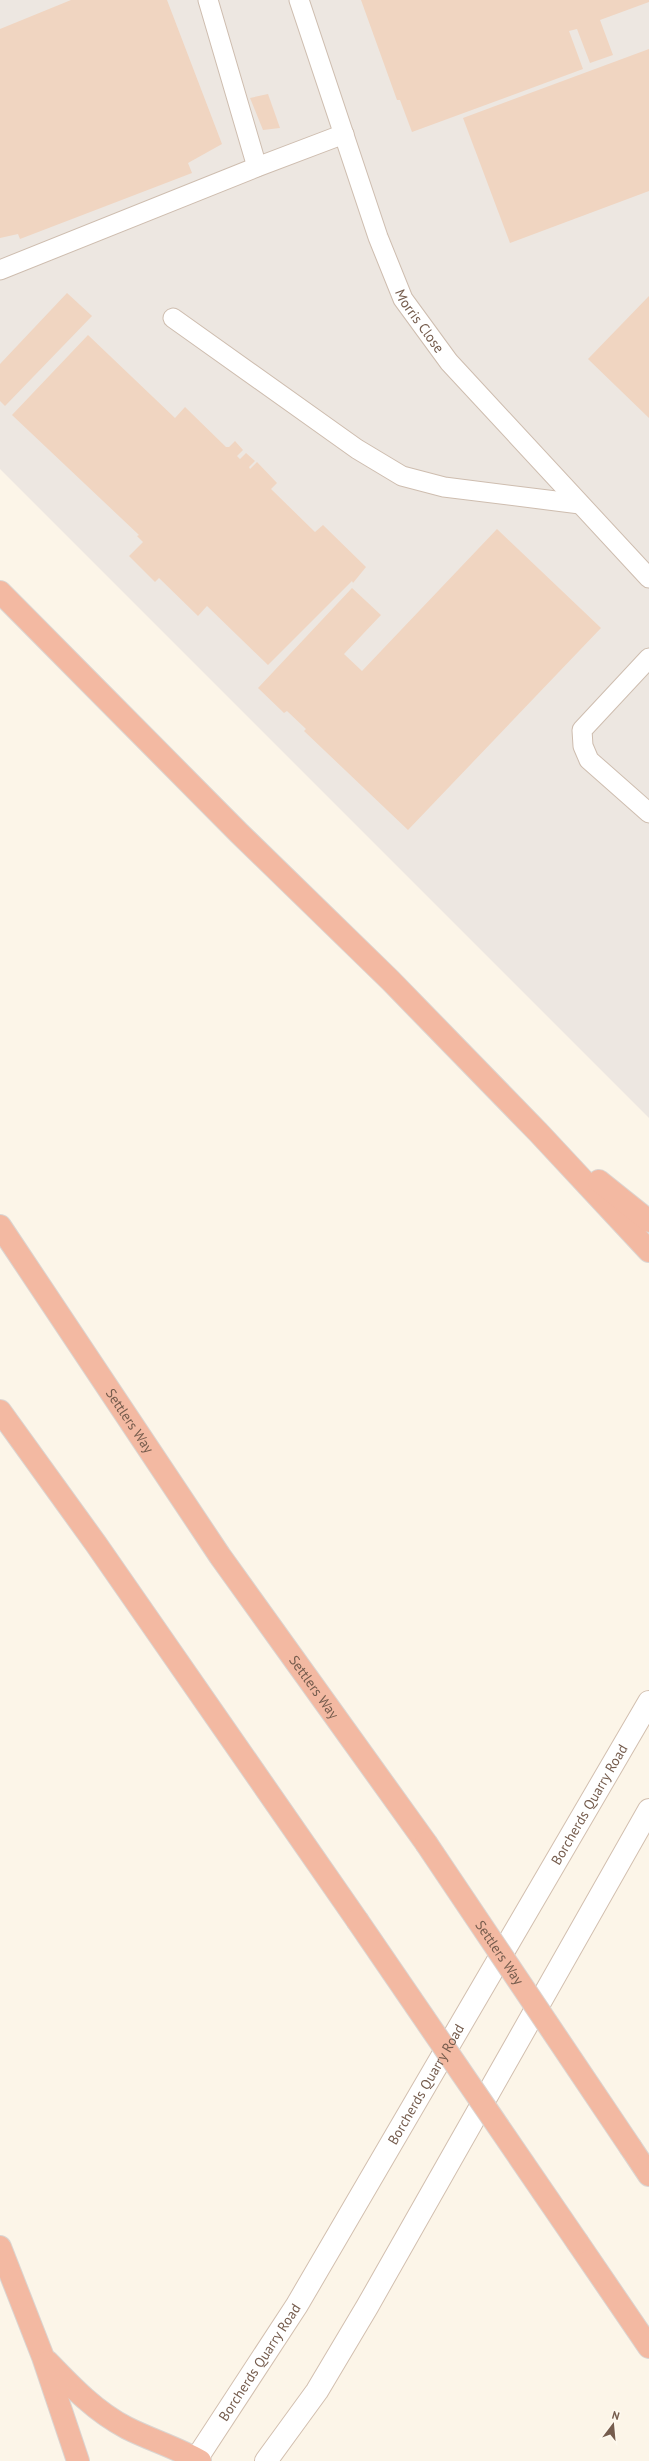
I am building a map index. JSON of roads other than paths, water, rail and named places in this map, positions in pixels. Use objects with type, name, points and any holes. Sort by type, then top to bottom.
[{"type":"highway","points":[[0,592],[239,833],[390,980],[538,1132],[649,1251]]},
{"type":"highway","points":[[538,1132],[649,1221]]},
{"type":"highway","name":"Settlers Way","points":[[0,1226],[220,1556],[426,1843],[649,2175]]},
{"type":"highway","points":[[0,1411],[96,1544],[649,2347]]},
{"type":"highway","points":[[0,2247],[43,2357],[78,2461]]},
{"type":"highway","points":[[43,2357],[85,2400],[103,2413],[126,2428],[197,2460]]},
{"type":"main road","name":"Borcherds Quarry Road","points":[[197,2460],[297,2305],[649,1702]]},
{"type":"main road","points":[[266,2461],[316,2391],[367,2307],[649,1810]]},
{"type":"lane","points":[[208,0],[258,167]]},
{"type":"lane","name":"Morris Close","points":[[298,0],[378,237],[403,299],[449,362],[649,578]]},
{"type":"lane","points":[[0,270],[344,134]]},
{"type":"lane","points":[[173,318],[357,449],[402,476],[444,487],[580,504]]},
{"type":"lane","points":[[649,658],[582,730],[583,746],[589,760],[649,813]]}]
